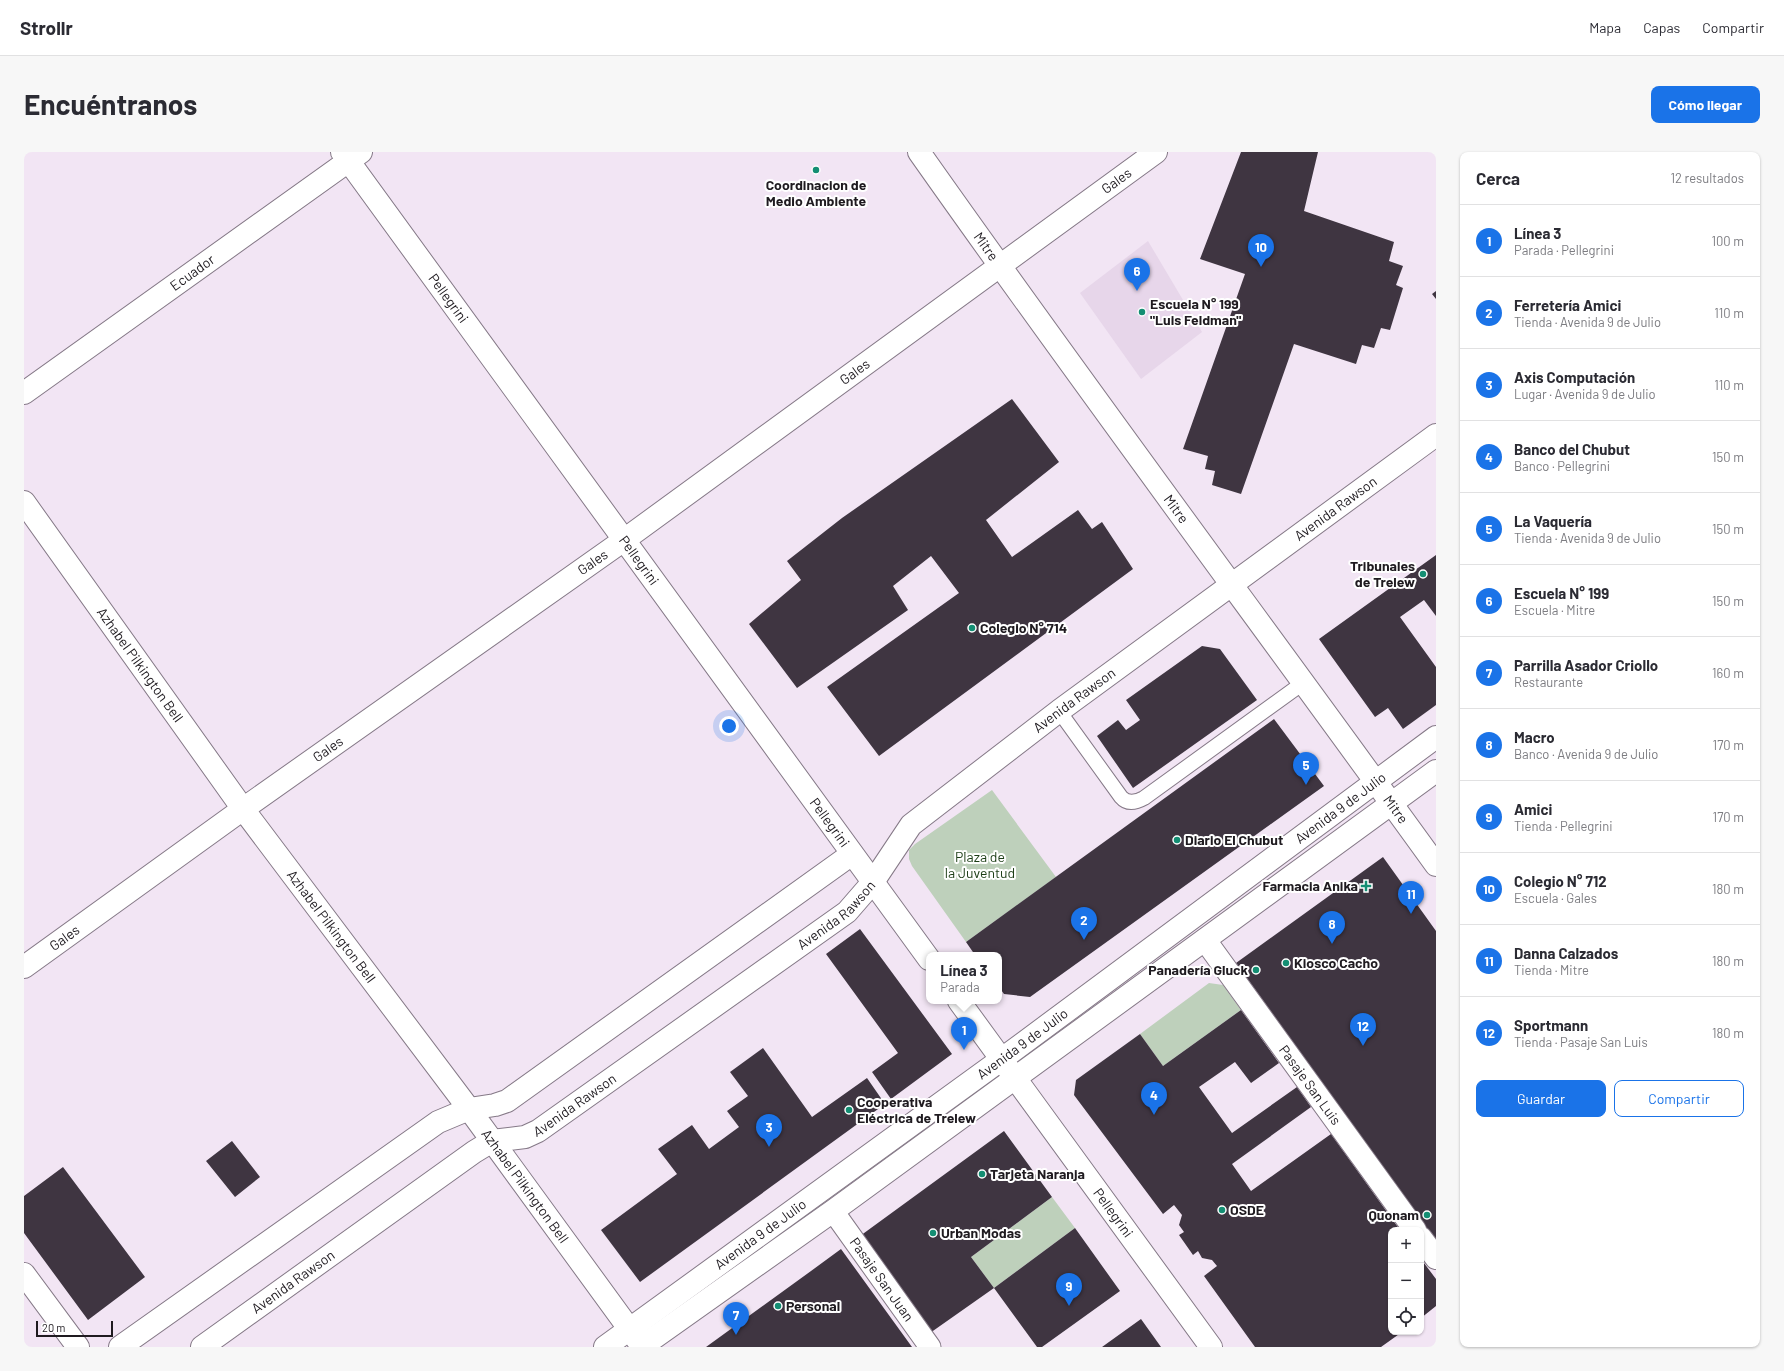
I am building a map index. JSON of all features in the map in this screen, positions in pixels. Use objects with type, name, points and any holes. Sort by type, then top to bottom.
[{"type":"street","name":"Mitre","points":[[919,152],[999,266],[1230,585],[1392,803],[1436,865]]},
{"type":"street","name":"Gales","points":[[24,967],[243,809],[624,540],[1156,152]]},
{"type":"street","name":"Ecuador","points":[[24,393],[351,155]]},
{"type":"street","name":"Pellegrini","points":[[351,155],[624,540],[926,955]]},
{"type":"street","name":"Avenida Rawson","points":[[202,1347],[467,1157],[492,1141],[525,1137],[538,1131],[847,912],[873,882],[911,825],[1059,711],[1436,435]]},
{"type":"street","name":"Azhabel Pilkington Bell","points":[[24,502],[243,809],[469,1109],[639,1342]]},
{"type":"street","name":"Avenida 9 de Julio","points":[[639,1342],[1002,1059],[1436,737]]},
{"type":"street","name":"Avenida 9 de Julio","points":[[606,1347],[639,1342],[833,1211],[1016,1079],[1436,771]]},
{"type":"street","points":[[120,1347],[438,1122],[469,1109],[496,1105],[507,1101],[852,854]]},
{"type":"street","name":"Pasaje San Luis","points":[[1205,940],[1414,1227]]},
{"type":"street","name":"Pellegrini","points":[[961,1004],[1211,1347]]},
{"type":"street","name":"Pasaje San Juan","points":[[833,1211],[930,1347]]},
{"type":"street","points":[[1424,1242],[1436,1258]]},
{"type":"street","points":[[24,1274],[78,1347]]},
{"type":"lane","points":[[1059,711],[1121,796],[1125,801],[1131,802],[1144,798],[1303,683]]},
{"type":"shaded area","name":"Escuela N° 199 \"Luis Feldman\"","points":[[1148,241],[1202,332],[1141,379],[1080,293]]},
{"type":"green space","name":"Plaza de la Juventud","points":[[992,790],[1056,877],[966,942],[912,866],[909,859],[909,850],[915,844]]},
{"type":"green space","points":[[1209,983],[1223,985],[1241,1010],[1163,1066],[1140,1034]]},
{"type":"green space","points":[[1052,1197],[1075,1228],[994,1288],[971,1257]]},
{"type":"building","points":[[1241,152],[1318,152],[1304,211],[1394,242],[1389,261],[1403,266],[1396,285],[1403,288],[1390,330],[1381,328],[1374,348],[1362,345],[1356,364],[1294,344],[1241,494],[1212,485],[1215,471],[1205,469],[1208,456],[1183,449],[1245,274],[1200,259]]},
{"type":"building","points":[[1436,291],[1436,299],[1432,294]]},
{"type":"building","points":[[1012,399],[1059,462],[986,520],[1012,557],[1078,510],[1092,529],[1102,522],[1133,569],[879,756],[827,687],[959,593],[931,556],[893,586],[908,610],[797,688],[749,624],[801,580],[787,561],[842,518]]},
{"type":"building","points":[[1436,555],[1436,616],[1424,600],[1400,617],[1436,667],[1436,705],[1403,729],[1388,708],[1375,717],[1319,639]]},
{"type":"building","points":[[1202,646],[1220,649],[1257,700],[1133,788],[1097,736],[1118,720],[1126,730],[1140,720],[1126,700]]},
{"type":"building","points":[[1274,719],[1324,786],[1030,997],[1004,994],[1002,991],[1002,952],[973,952],[966,942]]},
{"type":"building","points":[[1383,857],[1436,931],[1436,1241],[1236,963]]},
{"type":"building","points":[[860,929],[952,1054],[891,1099],[872,1072],[898,1053],[826,954]]},
{"type":"building","points":[[1241,1010],[1279,1063],[1251,1083],[1235,1062],[1199,1087],[1232,1133],[1297,1087],[1311,1107],[1232,1164],[1251,1191],[1331,1134],[1398,1227],[1388,1227],[1388,1335],[1398,1335],[1381,1347],[1255,1347],[1204,1276],[1217,1266],[1212,1260],[1202,1258],[1198,1251],[1193,1255],[1179,1235],[1184,1232],[1179,1225],[1182,1215],[1174,1205],[1163,1214],[1074,1095],[1076,1080],[1140,1034],[1163,1066]]},
{"type":"building","points":[[763,1048],[812,1117],[867,1078],[885,1104],[640,1282],[601,1230],[677,1174],[658,1149],[692,1125],[709,1149],[739,1127],[727,1111],[748,1096],[730,1072]]},
{"type":"building","points":[[1004,1131],[1052,1197],[971,1257],[994,1288],[930,1333],[860,1236]]},
{"type":"building","points":[[232,1141],[260,1177],[235,1197],[206,1161]]},
{"type":"building","points":[[63,1167],[145,1277],[88,1320],[24,1233],[24,1196]]},
{"type":"building","points":[[1075,1228],[1120,1291],[1042,1347],[1037,1347],[994,1288]]},
{"type":"building","points":[[841,1249],[912,1347],[706,1347],[811,1271]]},
{"type":"building","points":[[1424,1263],[1436,1279],[1436,1306],[1424,1316]]},
{"type":"building","points":[[1141,1319],[1161,1347],[1102,1347]]},
{"type":"place","name":"Coordinacion de Medio Ambiente","points":[[816,170]]},
{"type":"place","name":"Colegio N° 712","points":[[1261,267]]},
{"type":"place","name":"Escuela N° 199","points":[[1137,291]]},
{"type":"place","name":"Escuela N° 199 \"Luis Feldman\"","points":[[1142,312]]},
{"type":"place","name":"Tribunales de Trelew","points":[[1423,574]]},
{"type":"place","name":"Colegio N° 714","points":[[972,628]]},
{"type":"place","name":"La Vaquería","points":[[1306,785]]},
{"type":"place","name":"Diario El Chubut","points":[[1177,840]]},
{"type":"place","name":"Farmacia Anika","points":[[1366,886]]},
{"type":"place","name":"Danna Calzados","points":[[1411,914]]},
{"type":"place","name":"Ferretería Amici","points":[[1084,940]]},
{"type":"place","name":"Macro","points":[[1332,944]]},
{"type":"place","name":"Kiosco Cacho","points":[[1286,963]]},
{"type":"place","name":"Panadería Gluck","points":[[1256,970]]},
{"type":"place","name":"Sportmann","points":[[1363,1046]]},
{"type":"place","name":"Línea 3","points":[[964,1050]]},
{"type":"place","name":"Cooperativa Eléctrica de Trelew","points":[[849,1110]]},
{"type":"place","name":"Banco del Chubut","points":[[1154,1115]]},
{"type":"place","name":"Axis Computación","points":[[769,1147]]},
{"type":"place","name":"Tarjeta Naranja","points":[[982,1174]]},
{"type":"place","name":"OSDE","points":[[1222,1210]]},
{"type":"place","name":"Quonam","points":[[1427,1215]]},
{"type":"place","name":"Urban Modas","points":[[933,1233]]},
{"type":"place","name":"Personal","points":[[778,1306]]},
{"type":"place","name":"Amici","points":[[1069,1306]]},
{"type":"place","name":"Parrilla Asador Criollo","points":[[736,1335]]}]
